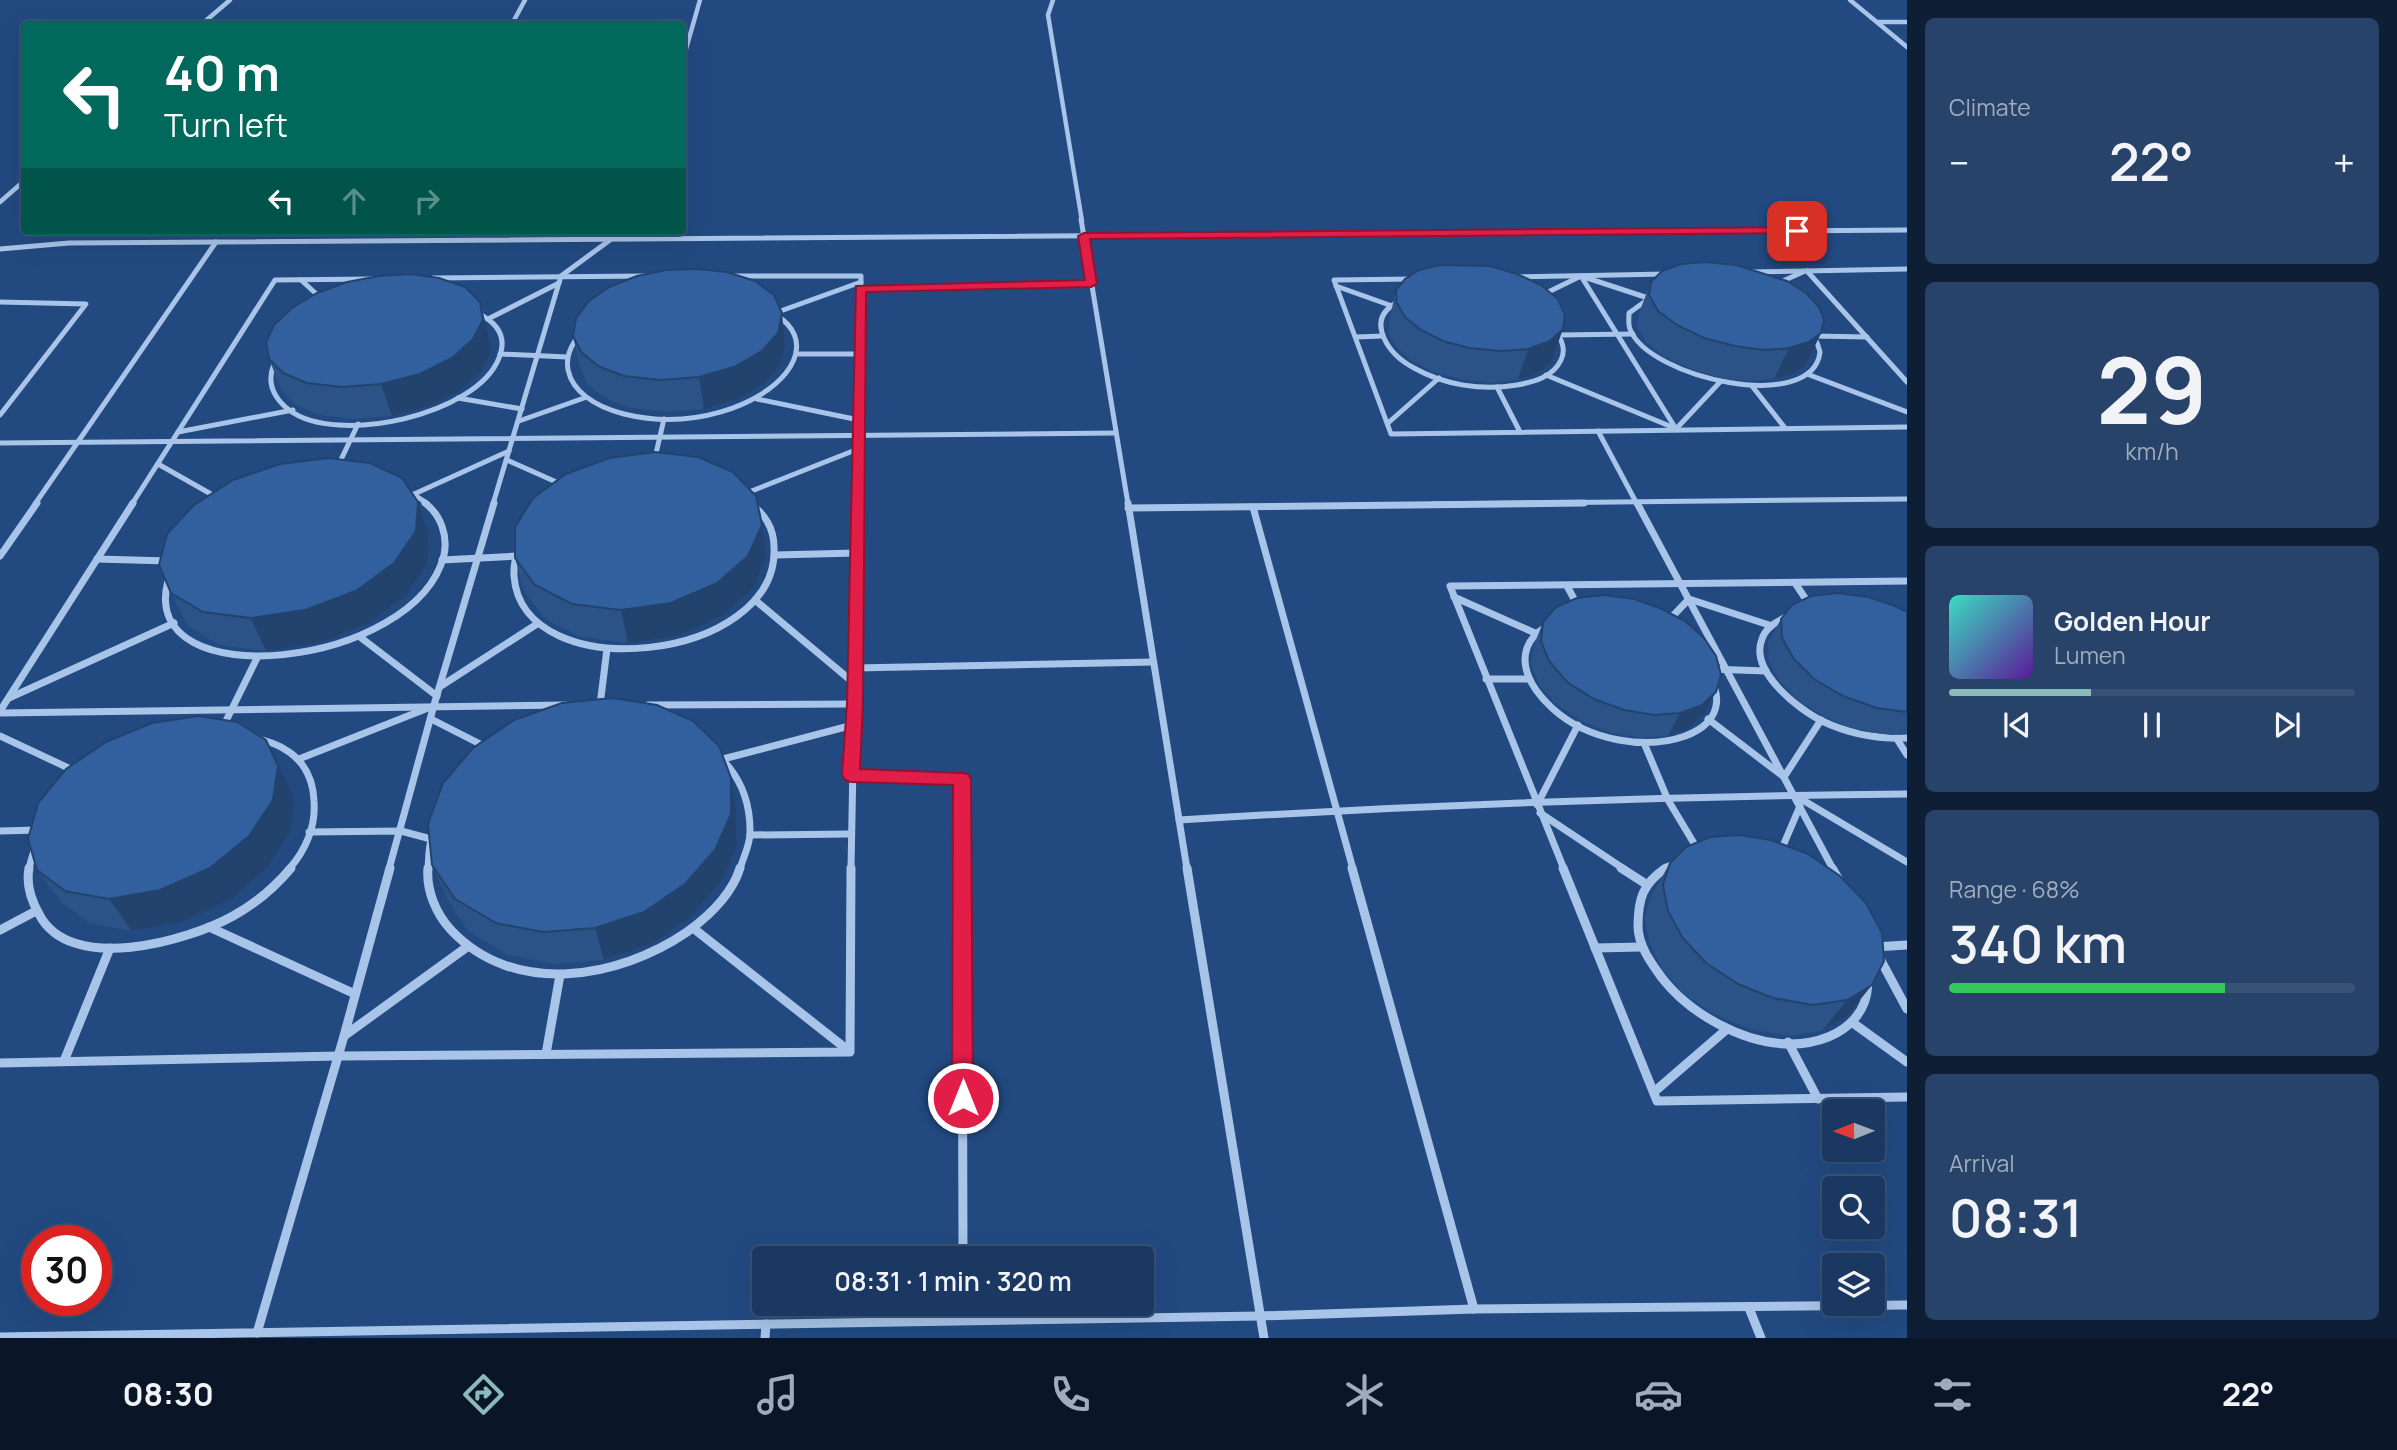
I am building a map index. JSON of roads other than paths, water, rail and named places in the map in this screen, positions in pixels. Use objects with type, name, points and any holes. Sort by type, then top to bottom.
[{"type":"street","points":[[206,21],[230,0]]},
{"type":"street","points":[[514,21],[525,0]]},
{"type":"street","points":[[686,49],[700,0]]},
{"type":"street","points":[[1053,0],[1048,15],[1264,1338]]},
{"type":"street","points":[[1850,0],[1907,47]]},
{"type":"street","points":[[1877,22],[1907,22]]},
{"type":"street","points":[[0,202],[21,184]]},
{"type":"street","points":[[0,249],[69,243],[1907,230]]},
{"type":"street","points":[[398,241],[401,235]]},
{"type":"street","points":[[634,239],[636,235]]},
{"type":"street","points":[[488,319],[560,280],[610,240]]},
{"type":"street","points":[[0,556],[216,242]]},
{"type":"street","points":[[1740,272],[1907,269]]},
{"type":"street","points":[[1770,286],[1807,271]]},
{"type":"street","points":[[1807,271],[1907,382]]},
{"type":"street","points":[[1504,277],[1673,274]]},
{"type":"street","points":[[427,278],[560,280],[650,276]]},
{"type":"street","points":[[728,276],[861,276],[855,704],[850,834],[850,1052]]},
{"type":"street","points":[[1581,276],[1676,429]]},
{"type":"street","points":[[1519,305],[1581,276],[1645,298]]},
{"type":"street","points":[[0,712],[275,280],[376,279]]},
{"type":"street","points":[[1427,279],[1335,280],[1391,433],[1907,427]]},
{"type":"street","points":[[301,280],[339,314]]},
{"type":"street","points":[[257,1333],[344,1036],[434,705],[560,280]]},
{"type":"street","points":[[1679,281],[1685,288]]},
{"type":"street","points":[[775,313],[860,285],[1091,284]]},
{"type":"street","points":[[695,293],[698,285]]},
{"type":"street","points":[[1336,286],[1392,306]]},
{"type":"street","points":[[1446,287],[1478,292],[1519,305],[1553,326],[1562,342],[1563,357],[1555,370],[1537,381],[1482,387],[1439,378],[1401,359],[1386,344],[1381,328],[1385,313],[1399,301],[1446,287]]},
{"type":"street","points":[[1685,288],[1746,296],[1775,307],[1798,321],[1814,336],[1820,352],[1817,366],[1807,374],[1781,384],[1752,386],[1720,382],[1689,373],[1661,360],[1641,345],[1633,334],[1629,313],[1645,298],[1658,292],[1685,288]]},
{"type":"street","points":[[403,300],[408,289]]},
{"type":"street","points":[[1746,296],[1758,291]]},
{"type":"street","points":[[695,293],[729,296],[758,304],[775,313],[794,334],[797,354],[787,376],[756,399],[730,411],[690,419],[649,420],[612,412],[584,398],[568,378],[567,357],[577,337],[598,319],[627,305],[660,296],[695,293]]},
{"type":"street","points":[[424,299],[456,303],[488,319],[499,329],[503,348],[494,368],[475,388],[458,398],[408,418],[358,424],[330,423],[299,415],[278,400],[269,382],[274,362],[290,341],[317,323],[339,314],[387,301],[424,299]]},
{"type":"street","points":[[0,302],[86,304],[0,415]]},
{"type":"street","points":[[1558,335],[1633,334]]},
{"type":"street","points":[[1356,337],[1383,336]]},
{"type":"street","points":[[1814,336],[1867,337]]},
{"type":"street","points":[[500,354],[567,357]]},
{"type":"street","points":[[797,354],[860,354]]},
{"type":"street","points":[[1807,374],[1907,412]]},
{"type":"street","points":[[1546,375],[1676,429]]},
{"type":"street","points":[[1388,422],[1439,378]]},
{"type":"street","points":[[1676,429],[1720,382]]},
{"type":"street","points":[[1752,386],[1785,428]]},
{"type":"street","points":[[1497,387],[1520,432]]},
{"type":"street","points":[[458,398],[522,409]]},
{"type":"street","points":[[519,421],[584,398]]},
{"type":"street","points":[[756,399],[859,420]]},
{"type":"street","points":[[178,432],[293,410]]},
{"type":"street","points":[[649,479],[664,419]]},
{"type":"street","points":[[331,481],[358,424]]},
{"type":"street","points":[[1598,431],[1843,888]]},
{"type":"street","points":[[0,443],[1116,433]]},
{"type":"street","points":[[740,495],[858,449]]},
{"type":"street","points":[[412,495],[509,451]]},
{"type":"street","points":[[507,460],[582,494]]},
{"type":"street","points":[[158,464],[237,509]]},
{"type":"street","points":[[649,479],[706,482],[740,495],[765,516],[776,542],[775,555],[773,571],[755,600],[723,625],[684,641],[640,649],[607,649],[561,638],[532,620],[516,596],[513,570],[523,541],[548,515],[582,494],[622,482],[649,479]]},
{"type":"street","points":[[331,481],[370,481],[403,489],[412,495],[429,505],[444,525],[446,551],[432,582],[403,612],[360,637],[309,653],[257,658],[212,651],[180,633],[165,606],[168,576],[184,548],[213,523],[237,509],[289,488],[331,481]]},
{"type":"street","points":[[1128,508],[1907,499]]},
{"type":"street","points":[[1253,507],[1474,1309]]},
{"type":"street","points":[[775,555],[857,553]]},
{"type":"street","points":[[442,560],[518,556]]},
{"type":"street","points":[[97,559],[176,562]]},
{"type":"street","points":[[1907,581],[1683,586],[1450,586],[1657,1101],[1907,1097]]},
{"type":"street","points":[[1795,583],[1813,611],[1787,615],[1769,625],[1759,641],[1760,661],[1772,682],[1793,702],[1821,720],[1854,733],[1907,738]]},
{"type":"street","points":[[1567,586],[1583,614]]},
{"type":"street","points":[[1454,597],[1535,633]]},
{"type":"street","points":[[1689,599],[1769,625]]},
{"type":"street","points":[[1659,630],[1689,599]]},
{"type":"street","points":[[755,600],[855,684]]},
{"type":"street","points":[[1598,614],[1629,619],[1659,630],[1686,648],[1706,669],[1715,689],[1715,709],[1704,727],[1684,738],[1658,744],[1626,742],[1594,733],[1543,700],[1529,679],[1524,657],[1530,638],[1545,624],[1569,615],[1598,614]]},
{"type":"street","points":[[8,699],[174,623]]},
{"type":"street","points":[[441,686],[537,624]]},
{"type":"street","points":[[360,637],[437,696]]},
{"type":"street","points":[[600,705],[607,649]]},
{"type":"street","points":[[219,735],[229,709],[257,658]]},
{"type":"street","points":[[855,668],[1153,662]]},
{"type":"street","points":[[1706,669],[1766,671]]},
{"type":"street","points":[[1486,679],[1529,679]]},
{"type":"street","points":[[640,705],[855,704]]},
{"type":"street","points":[[299,759],[434,705]]},
{"type":"street","points":[[0,712],[572,705]]},
{"type":"street","points":[[586,705],[614,705]]},
{"type":"street","points":[[431,719],[502,755]]},
{"type":"street","points":[[1708,719],[1784,777]]},
{"type":"street","points":[[1784,777],[1821,720]]},
{"type":"street","points":[[640,722],[687,734],[723,759],[745,793],[750,835],[737,879],[708,917],[665,947],[615,968],[560,975],[509,968],[467,947],[439,917],[427,879],[431,839],[454,797],[502,755],[538,736],[589,723],[640,722]]},
{"type":"street","points":[[723,759],[853,725]]},
{"type":"street","points":[[1538,809],[1578,725]]},
{"type":"street","points":[[236,734],[272,743],[299,759],[313,784],[315,817],[301,853],[271,888],[229,919],[179,940],[128,950],[82,945],[58,934],[47,928],[29,900],[27,866],[43,830],[70,797],[108,769],[149,749],[194,737],[236,734]]},
{"type":"street","points":[[0,736],[93,779]]},
{"type":"street","points":[[1897,739],[1907,755]]},
{"type":"street","points":[[1644,743],[1668,800],[1704,860]]},
{"type":"street","points":[[851,775],[962,779],[963,1246]]},
{"type":"street","points":[[1179,820],[1338,810],[1538,809],[1793,794],[1907,794]]},
{"type":"street","points":[[1793,794],[1907,862]]},
{"type":"street","points":[[1772,873],[1800,806]]},
{"type":"street","points":[[1538,809],[1646,884]]},
{"type":"street","points":[[0,831],[43,830]]},
{"type":"street","points":[[309,832],[401,831],[431,839]]},
{"type":"street","points":[[750,835],[850,834]]},
{"type":"street","points":[[1713,858],[1749,863],[1772,873],[1818,898],[1845,925],[1860,948],[1870,987],[1863,1014],[1841,1034],[1809,1044],[1769,1042],[1727,1029],[1689,1006],[1658,977],[1641,947],[1635,918],[1640,893],[1656,874],[1681,862],[1713,858]]},
{"type":"street","points":[[0,930],[36,911]]},
{"type":"street","points":[[209,927],[355,994]]},
{"type":"street","points":[[693,928],[850,1052]]},
{"type":"street","points":[[1868,935],[1907,1009]]},
{"type":"street","points":[[1860,948],[1907,945]]},
{"type":"street","points":[[344,1036],[467,947]]},
{"type":"street","points":[[1595,947],[1641,947]]},
{"type":"street","points":[[64,1061],[110,948]]},
{"type":"street","points":[[546,1054],[560,975]]},
{"type":"street","points":[[1853,1023],[1907,1062]]},
{"type":"street","points":[[1654,1092],[1727,1029]]},
{"type":"street","points":[[1788,1042],[1818,1099]]},
{"type":"street","points":[[0,1063],[338,1056],[850,1052]]},
{"type":"street","points":[[0,1337],[146,1337],[1261,1316],[1474,1309],[1907,1305]]},
{"type":"street","points":[[1749,1308],[1761,1338]]},
{"type":"street","points":[[963,1316],[963,1321]]},
{"type":"street","points":[[765,1338],[766,1324]]}]
